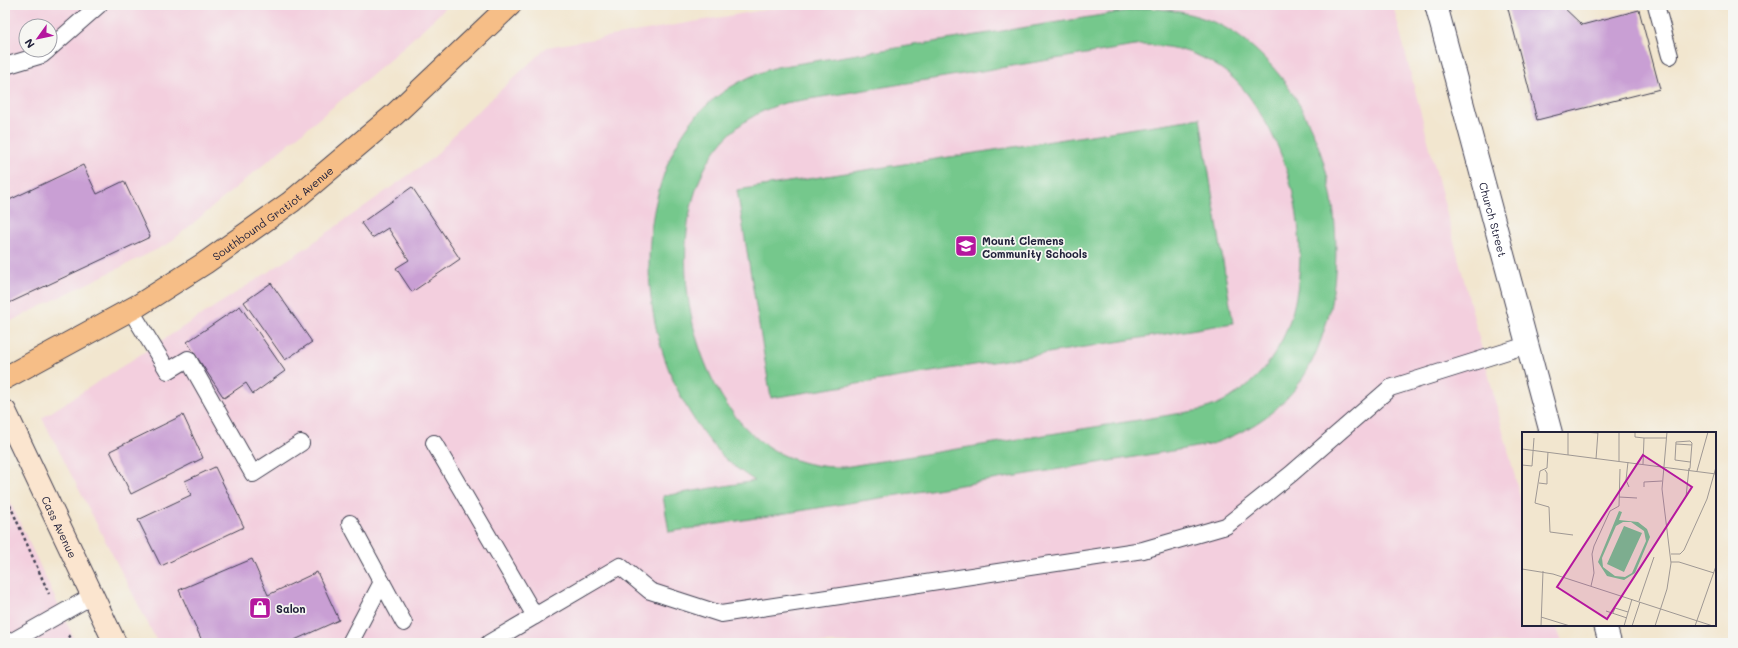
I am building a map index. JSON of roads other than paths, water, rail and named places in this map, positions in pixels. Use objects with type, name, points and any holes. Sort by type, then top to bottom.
[{"type":"main road","name":"Southbound Gratiot Avenue","points":[[5,378],[130,309],[205,263],[291,202],[395,114],[510,5]]},
{"type":"main road","name":"Cass Avenue","points":[[5,411],[115,643]]},
{"type":"street","name":"Church Street","points":[[1436,5],[1526,345],[1551,432]]},
{"type":"street","points":[[1605,626],[1610,643]]},
{"type":"lane","points":[[58,41],[98,5]]},
{"type":"lane","points":[[1656,5],[1670,56]]},
{"type":"lane","points":[[5,66],[32,58]]},
{"type":"lane","points":[[130,309],[168,371],[188,358],[253,474],[301,443]]},
{"type":"lane","points":[[488,643],[620,566],[650,591],[722,614],[1143,550],[1226,526],[1291,474],[1390,388],[1526,345]]},
{"type":"lane","points":[[434,443],[535,616]]},
{"type":"lane","points":[[350,523],[404,623]]},
{"type":"lane","points":[[350,643],[382,582]]},
{"type":"lane","points":[[8,643],[92,596]]},
{"type":"place","name":"Mount Clemens Community Schools","points":[[966,246]]},
{"type":"place","name":"Salon","points":[[260,608]]}]
